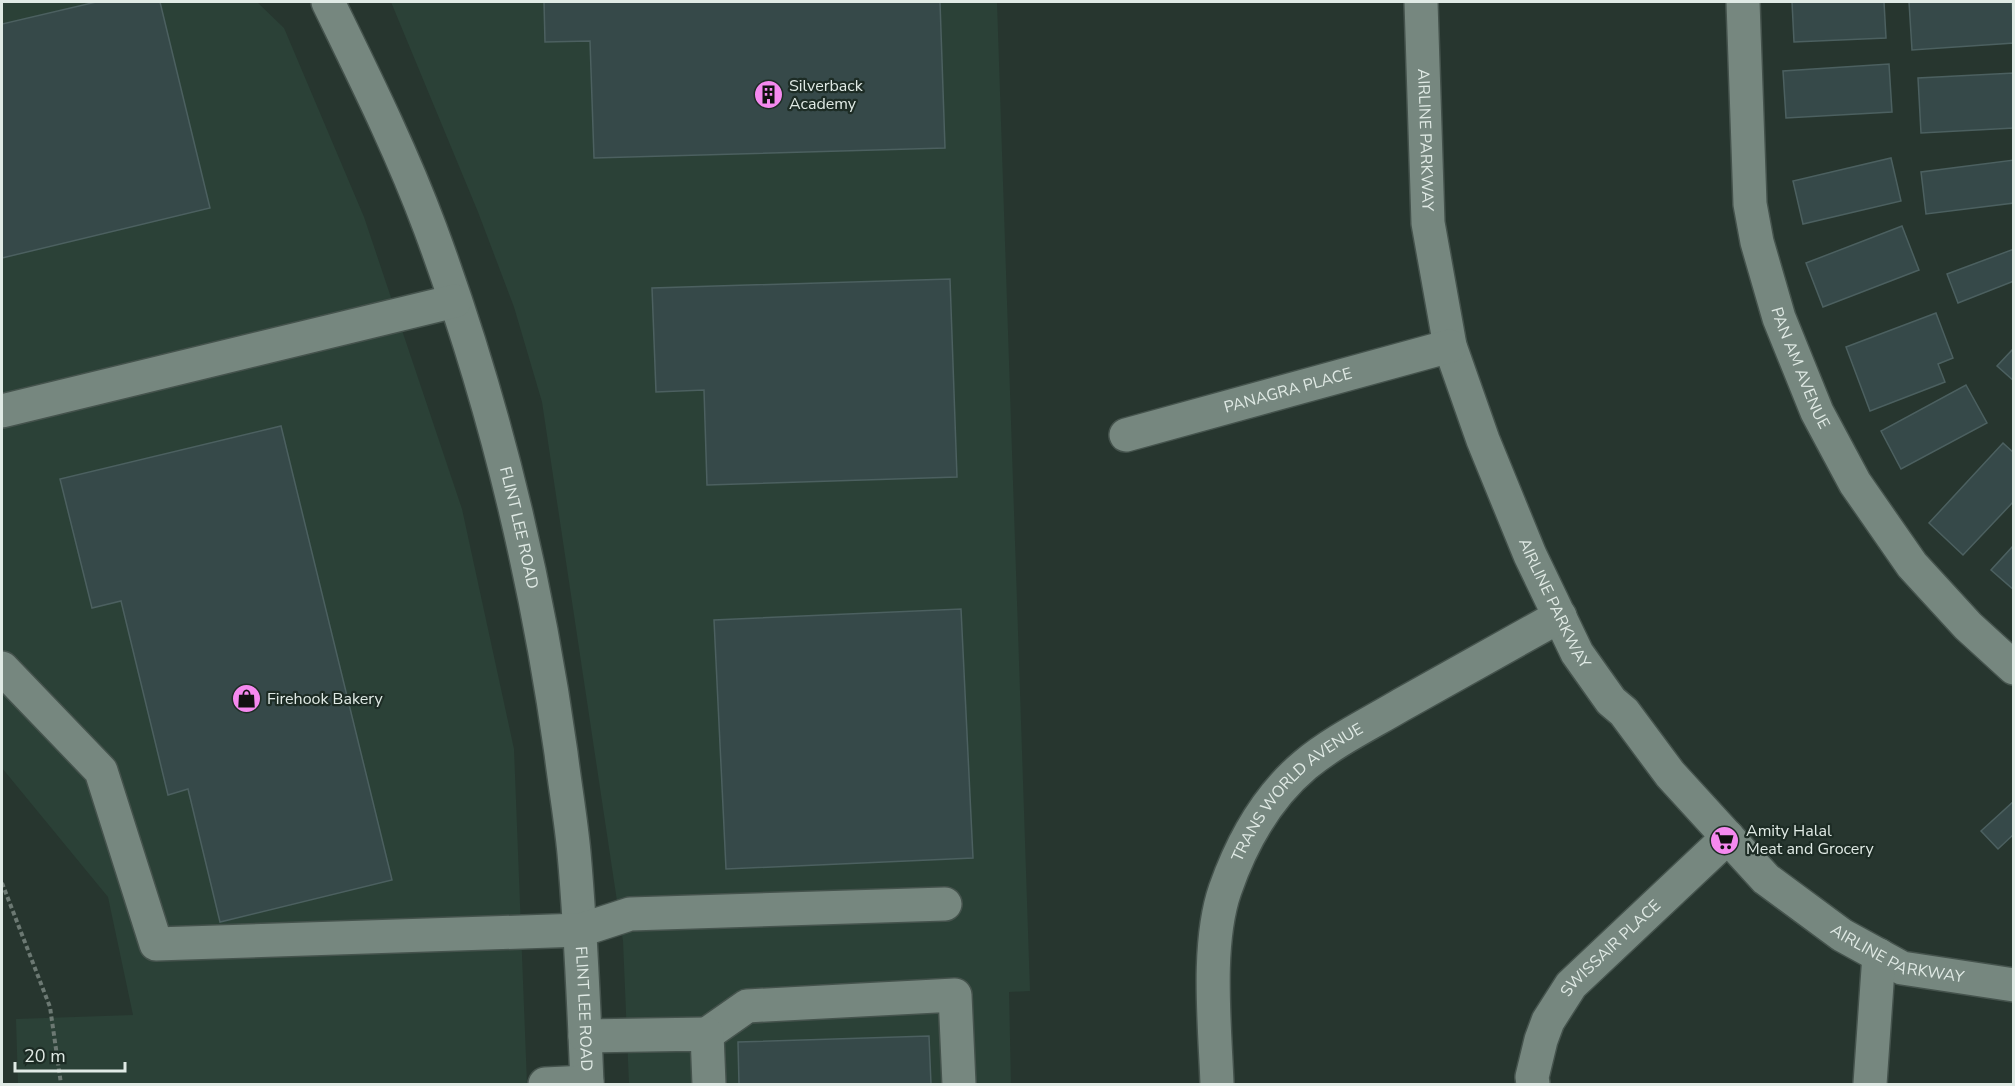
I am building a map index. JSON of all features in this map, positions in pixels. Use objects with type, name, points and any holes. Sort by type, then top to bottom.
[{"type":"street","name":"FLINT LEE ROAD","points":[[328,2],[395,141],[430,227],[502,457],[532,579],[550,680],[574,850],[581,930],[587,1083]]},
{"type":"street","name":"AIRLINE PARKWAY","points":[[1420,2],[1428,222],[1450,346],[1483,440],[1530,555],[1577,653],[1611,701],[1624,712],[1670,774],[1766,879],[1842,935],[1902,968],[2013,985]]},
{"type":"street","name":"PAN AM AVENUE","points":[[1743,2],[1750,204],[1755,233],[1779,318],[1817,412],[1855,483],[1912,565],[1968,626],[2013,668]]},
{"type":"street","points":[[2,411],[455,301]]},
{"type":"street","name":"PANAGRA PLACE","points":[[1126,435],[1450,346]]},
{"type":"street","name":"TRANS WORLD AVENUE","points":[[1217,1084],[1213,973],[1216,932],[1224,891],[1250,833],[1274,797],[1305,765],[1340,740],[1560,616]]},
{"type":"street","points":[[2,669],[101,771],[156,944],[581,930],[630,914],[945,904]]},
{"type":"street","name":"SWISSAIR PLACE","points":[[1533,1084],[1532,1077],[1548,1021],[1571,985],[1728,837]]},
{"type":"street","points":[[1870,1084],[1879,955]]},
{"type":"street","points":[[585,1036],[708,1034],[747,1006],[956,995],[959,1084]]},
{"type":"street","points":[[708,1034],[709,1084]]},
{"type":"street","points":[[545,1084],[587,1083]]},
{"type":"path","points":[[2,883],[50,1007],[61,1084]]},
{"type":"shaded area","points":[[2,2],[257,2],[284,28],[364,217],[462,509],[514,749],[527,1084],[18,1084],[16,1019],[133,1015],[108,897],[2,768]]},
{"type":"shaded area","points":[[391,2],[997,2],[1030,991],[1009,992],[1011,1084],[629,1084],[623,941],[542,402],[514,307],[478,212]]},
{"type":"building","points":[[96,2],[160,2],[210,208],[2,258],[2,24]]},
{"type":"building","name":"Silverback Academy","points":[[544,2],[940,2],[945,148],[594,158],[590,41],[545,42]]},
{"type":"building","points":[[1792,2],[1884,2],[1886,38],[1794,42]]},
{"type":"building","points":[[1909,2],[2012,2],[2014,43],[1912,50]]},
{"type":"building","points":[[1889,64],[1892,112],[1786,118],[1783,71]]},
{"type":"building","points":[[2014,73],[2014,128],[1921,133],[1918,78]]},
{"type":"building","points":[[1891,158],[1901,201],[1803,224],[1793,181]]},
{"type":"building","points":[[2014,160],[2014,203],[1926,214],[1921,172]]},
{"type":"building","points":[[1902,226],[1919,270],[1823,307],[1806,263]]},
{"type":"building","points":[[2014,249],[2014,281],[1958,303],[1947,274]]},
{"type":"building","points":[[950,279],[957,477],[707,485],[704,390],[656,392],[652,288]]},
{"type":"building","points":[[1936,313],[1953,358],[1938,364],[1945,382],[1870,411],[1846,347]]},
{"type":"building","points":[[2014,348],[2014,381],[1997,366]]},
{"type":"building","points":[[1966,385],[1987,423],[1901,469],[1881,431]]},
{"type":"building","name":"Firehook Bakery","points":[[281,426],[392,880],[220,922],[188,789],[168,795],[121,601],[92,608],[60,479]]},
{"type":"building","points":[[2003,443],[2014,453],[2014,501],[1963,555],[1929,523]]},
{"type":"building","points":[[2014,545],[2014,590],[1991,570]]},
{"type":"building","points":[[961,609],[973,858],[726,869],[714,620]]},
{"type":"building","points":[[2014,801],[2014,834],[1998,849],[1981,831]]},
{"type":"building","points":[[929,1036],[931,1084],[739,1084],[738,1042]]},
{"type":"place","name":"Silverback Academy","points":[[768,95]]},
{"type":"place","name":"Firehook Bakery","points":[[246,699]]},
{"type":"place","name":"Amity Halal Meat and Grocery","points":[[1725,840]]}]
